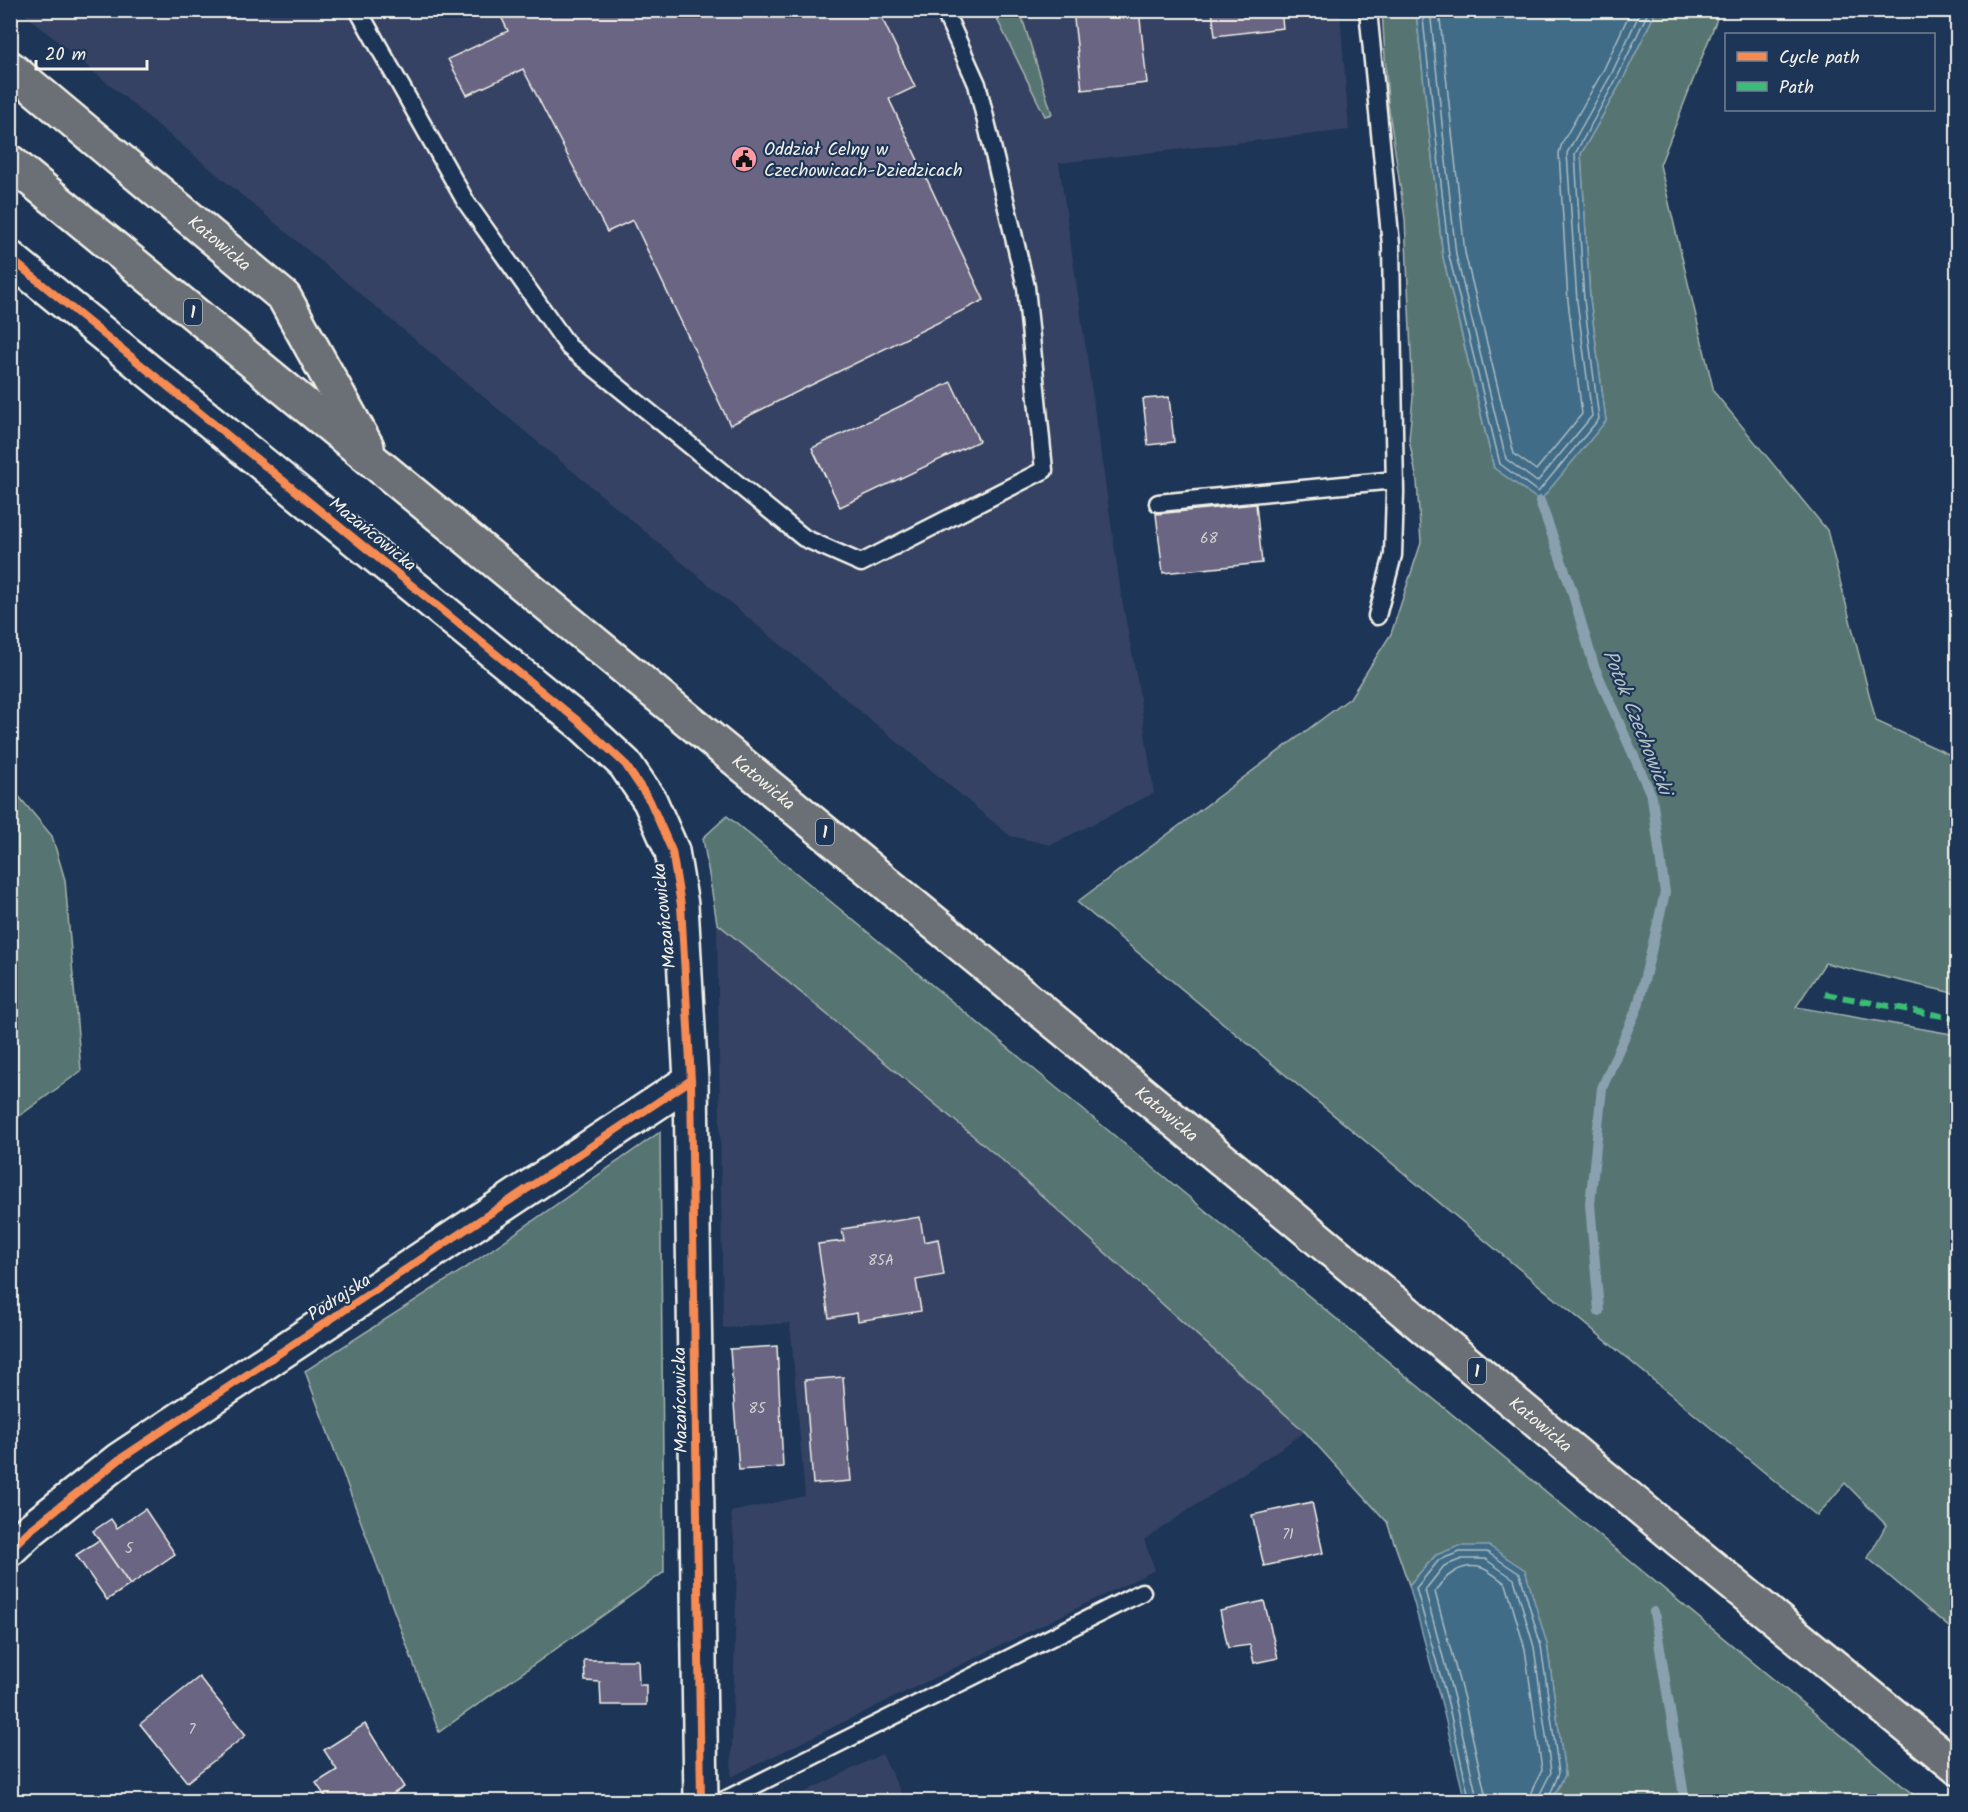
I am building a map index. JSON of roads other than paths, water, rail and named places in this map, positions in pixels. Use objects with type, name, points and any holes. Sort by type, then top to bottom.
[{"type":"main road","name":"Katowicka","points":[[10,68],[284,297],[375,462]]},
{"type":"main road","name":"Katowicka","points":[[10,162],[1958,1768]]},
{"type":"street","name":"Mazańcowicka","points":[[10,258],[574,717],[625,764],[650,801],[672,851],[681,904],[691,1080],[701,1802]]},
{"type":"street","name":"Podrajska","points":[[10,1549],[29,1531],[120,1459],[691,1080]]},
{"type":"lane","points":[[358,10],[466,202],[569,347],[804,538],[861,563],[1044,470],[1026,287],[977,84],[945,10]]},
{"type":"lane","points":[[1368,10],[1390,245],[1395,480],[1393,555],[1377,616]]},
{"type":"lane","points":[[1158,503],[1395,480]]},
{"type":"lane","points":[[721,1802],[1142,1592]]},
{"type":"water","points":[[1416,11],[1656,11],[1623,79],[1581,154],[1590,299],[1606,421],[1540,501],[1494,468],[1443,257]]},
{"type":"water","points":[[1459,1546],[1489,1546],[1525,1570],[1547,1644],[1565,1775],[1551,1801],[1465,1801],[1442,1705],[1409,1585],[1436,1555]]},
{"type":"waterway","name":"Potok Czechowicki","points":[[1540,501],[1571,588],[1594,666],[1652,797],[1665,893],[1638,1006],[1602,1088],[1590,1204],[1599,1311]]},
{"type":"waterway","name":"Potok Czechowicki","points":[[1654,1612],[1685,1802]]},
{"type":"place","name":"Oddział Celny w Czechowicach-Dziedzicach","points":[[744,159]]}]
